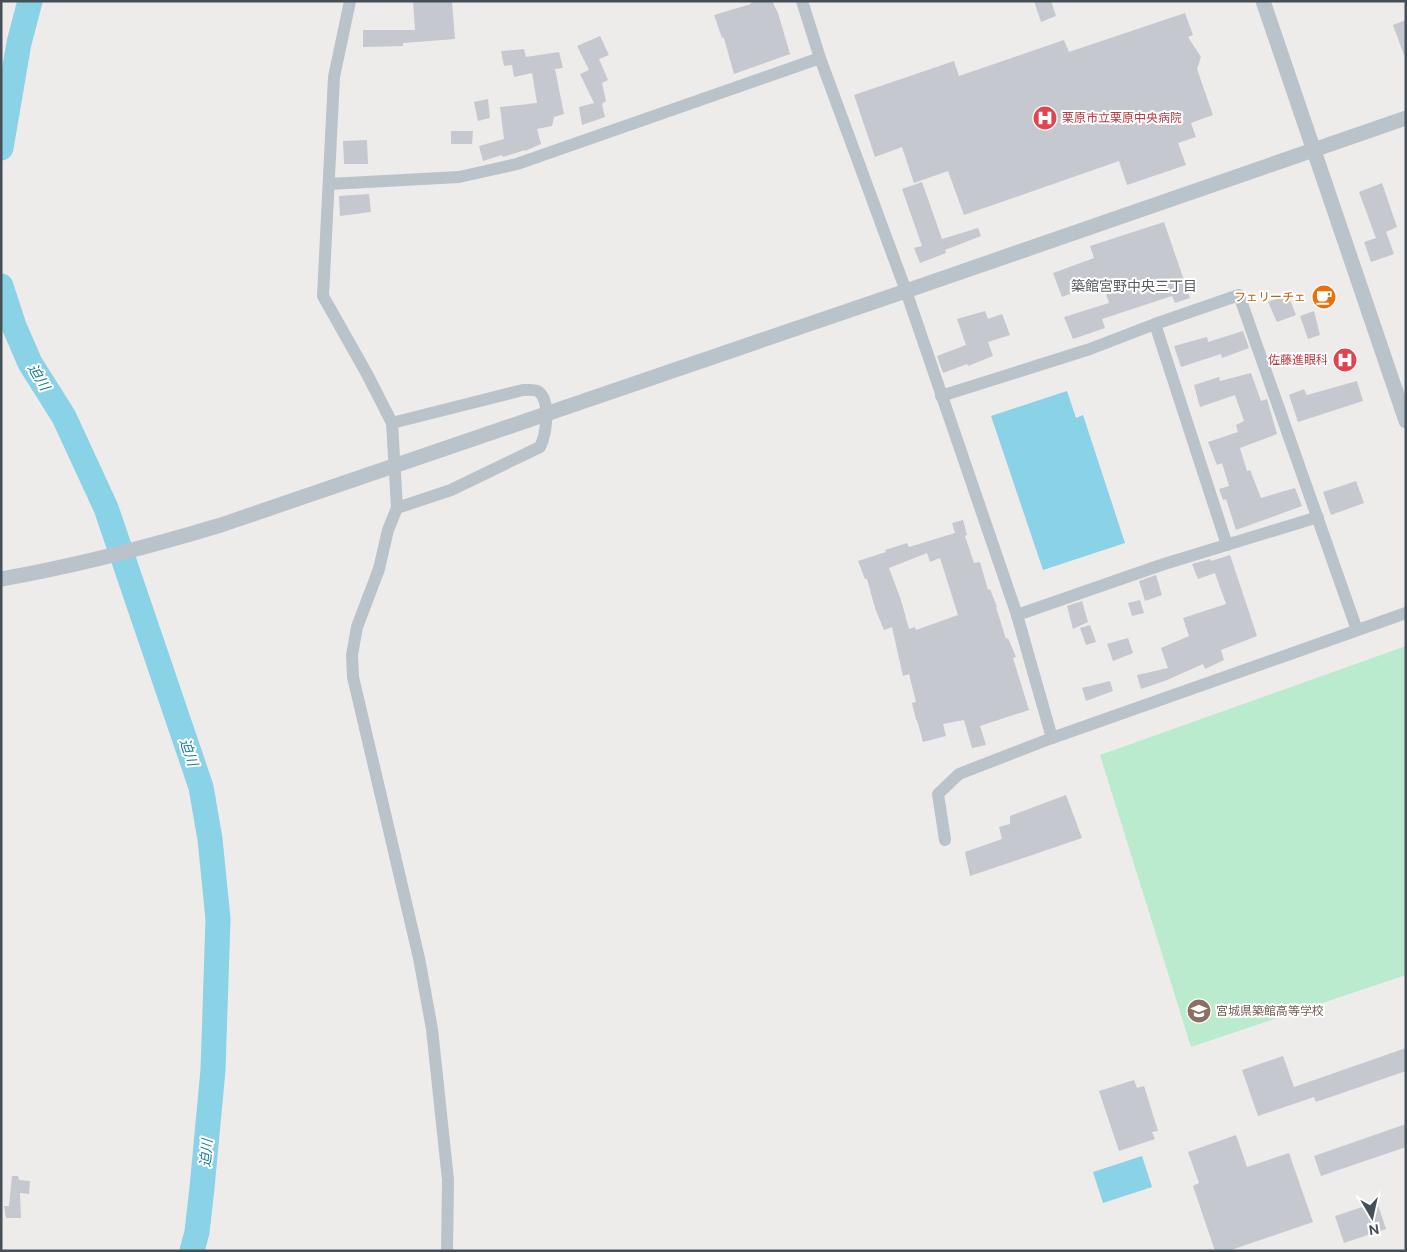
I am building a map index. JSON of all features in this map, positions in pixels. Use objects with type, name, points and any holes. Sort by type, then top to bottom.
[{"type":"street","points":[[350,1],[334,77],[323,296],[392,423],[397,508],[388,530],[379,569],[357,627],[352,655],[353,677],[419,958],[432,1029],[448,1180],[447,1251]]},
{"type":"street","points":[[802,1],[820,58],[906,291],[1017,615],[1052,738]]},
{"type":"street","points":[[1263,1],[1406,421]]},
{"type":"street","points":[[329,184],[459,177],[517,164],[820,58]]},
{"type":"street","points":[[1,579],[144,548],[221,525],[1406,118]]},
{"type":"street","points":[[941,396],[1090,349],[1239,295],[1357,630]]},
{"type":"street","points":[[1155,324],[1226,545]]},
{"type":"street","points":[[392,423],[532,389],[538,391],[543,397],[546,414],[545,432],[540,447],[451,490],[397,508]]},
{"type":"street","points":[[1017,615],[1161,565],[1318,517]]},
{"type":"street","points":[[945,840],[938,794],[959,774],[1052,738],[1406,613]]},
{"type":"green space","points":[[1406,646],[1406,975],[1191,1047],[1100,755]]},
{"type":"water","points":[[1067,391],[1076,418],[1083,415],[1125,543],[1043,570],[991,416]]},
{"type":"water","points":[[1142,1156],[1152,1187],[1103,1203],[1093,1172]]},
{"type":"building","points":[[413,1],[452,1],[455,39],[403,43],[403,46],[363,47],[363,30],[415,30]]},
{"type":"building","points":[[751,1],[772,1],[778,13],[790,54],[734,74],[724,38],[722,38],[714,15],[751,4]]},
{"type":"building","points":[[1034,1],[1051,1],[1056,16],[1041,22]]},
{"type":"building","points":[[1185,13],[1193,35],[1188,37],[1201,57],[1197,69],[1213,115],[1191,123],[1196,137],[1178,143],[1186,165],[1127,185],[1119,161],[964,215],[948,171],[914,183],[902,147],[875,157],[854,95],[954,61],[959,76],[1064,40],[1069,52]]},
{"type":"building","points":[[1406,20],[1406,55],[1404,55],[1393,25]]},
{"type":"building","points":[[600,36],[609,55],[599,59],[608,80],[602,83],[606,101],[602,104],[605,117],[582,125],[579,107],[594,103],[580,74],[589,70],[577,46]]},
{"type":"building","points":[[524,49],[526,57],[559,52],[563,68],[555,69],[564,114],[554,117],[552,126],[537,129],[541,144],[525,151],[483,161],[479,146],[504,139],[500,107],[537,103],[532,73],[514,77],[512,65],[504,66],[501,51]]},
{"type":"building","points":[[488,99],[490,118],[478,121],[474,102]]},
{"type":"building","points":[[451,131],[473,131],[472,144],[451,144]]},
{"type":"building","points":[[367,140],[368,164],[344,164],[343,141]]},
{"type":"building","points":[[922,182],[942,239],[978,228],[981,236],[945,250],[946,253],[920,263],[914,248],[922,246],[902,189]]},
{"type":"building","points":[[1382,183],[1397,227],[1386,232],[1394,254],[1371,262],[1364,242],[1376,238],[1359,192]]},
{"type":"building","points":[[369,194],[371,212],[340,216],[339,196]]},
{"type":"building","points":[[1164,222],[1190,298],[1175,303],[1172,296],[1102,319],[1105,328],[1073,339],[1064,317],[1109,303],[1102,281],[1062,297],[1053,273],[1094,258],[1090,246]]},
{"type":"building","points":[[1288,295],[1296,315],[1277,322],[1268,302]]},
{"type":"building","points":[[985,311],[988,319],[1002,314],[1010,335],[988,342],[993,356],[943,373],[937,356],[966,345],[957,319]]},
{"type":"building","points":[[1314,311],[1320,335],[1308,339],[1300,316]]},
{"type":"building","points":[[1243,331],[1249,348],[1222,358],[1221,354],[1181,367],[1174,346],[1207,337],[1208,342]]},
{"type":"building","points":[[1251,373],[1261,401],[1267,399],[1277,434],[1240,448],[1247,471],[1250,470],[1261,498],[1295,488],[1302,506],[1236,530],[1226,499],[1223,500],[1219,489],[1229,486],[1222,463],[1217,465],[1208,442],[1238,432],[1236,425],[1244,421],[1235,395],[1200,407],[1194,385],[1219,377],[1220,381]]},
{"type":"building","points":[[1357,381],[1363,401],[1298,422],[1289,395],[1304,389],[1307,395]]},
{"type":"building","points":[[1356,481],[1364,503],[1331,515],[1323,492]]},
{"type":"building","points":[[963,520],[967,535],[965,536],[974,563],[980,562],[988,590],[990,589],[997,607],[1006,639],[1008,638],[1016,657],[1013,658],[1029,710],[980,726],[986,745],[972,748],[964,720],[943,724],[946,736],[923,742],[912,703],[916,702],[909,674],[903,676],[892,627],[884,630],[875,608],[867,579],[865,579],[858,561],[907,543],[909,547],[955,533],[952,523]],"holes":[[[927,553],[930,562],[940,558],[958,615],[916,630],[915,627],[909,629],[889,568]]]},
{"type":"building","points":[[1230,555],[1257,636],[1221,650],[1224,660],[1205,669],[1203,664],[1141,689],[1137,675],[1168,668],[1161,648],[1189,636],[1183,618],[1226,604],[1215,573],[1198,579],[1192,564]]},
{"type":"building","points":[[1156,575],[1162,595],[1145,601],[1139,581]]},
{"type":"building","points":[[1140,600],[1144,613],[1132,616],[1128,603]]},
{"type":"building","points":[[1082,601],[1088,622],[1073,629],[1067,606]]},
{"type":"building","points":[[1090,625],[1096,642],[1086,645],[1080,628]]},
{"type":"building","points":[[1128,638],[1133,653],[1113,661],[1107,644]]},
{"type":"building","points":[[1110,681],[1113,691],[1086,701],[1082,688]]},
{"type":"building","points":[[1066,795],[1082,838],[970,876],[965,852],[1002,839],[999,827],[1010,824],[1010,816]]},
{"type":"building","points":[[1406,1048],[1406,1071],[1316,1102],[1314,1097],[1258,1116],[1242,1070],[1283,1056],[1294,1087]]},
{"type":"building","points":[[1134,1080],[1137,1088],[1144,1086],[1158,1131],[1152,1132],[1155,1139],[1119,1151],[1099,1091]]},
{"type":"building","points":[[1406,1124],[1406,1147],[1321,1176],[1314,1156]]},
{"type":"building","points":[[1236,1135],[1247,1167],[1289,1153],[1313,1222],[1228,1251],[1215,1251],[1193,1186],[1199,1183],[1188,1152]]},
{"type":"building","points":[[12,1176],[18,1176],[19,1180],[30,1181],[29,1194],[20,1193],[21,1218],[6,1218],[4,1206],[9,1206]]},
{"type":"building","points":[[1377,1202],[1386,1229],[1344,1243],[1335,1216]]},
{"type":"waterway","name":"迫川","points":[[1,148],[19,43],[30,1]]},
{"type":"waterway","name":"迫川","points":[[1,286],[14,326],[30,363],[64,417],[106,508],[201,787],[210,839],[218,919],[213,1070],[197,1232],[192,1251]]},
{"type":"place","name":"栗原市立栗原中央病院","points":[[1045,118]]},
{"type":"place","name":"フェリーチェ","points":[[1324,297]]},
{"type":"place","name":"佐藤進眼科","points":[[1345,360]]},
{"type":"place","name":"宮城県築館高等学校","points":[[1199,1011]]},
{"type":"district","name":"築館宮野中央三丁目","points":[[1134,286]]}]
